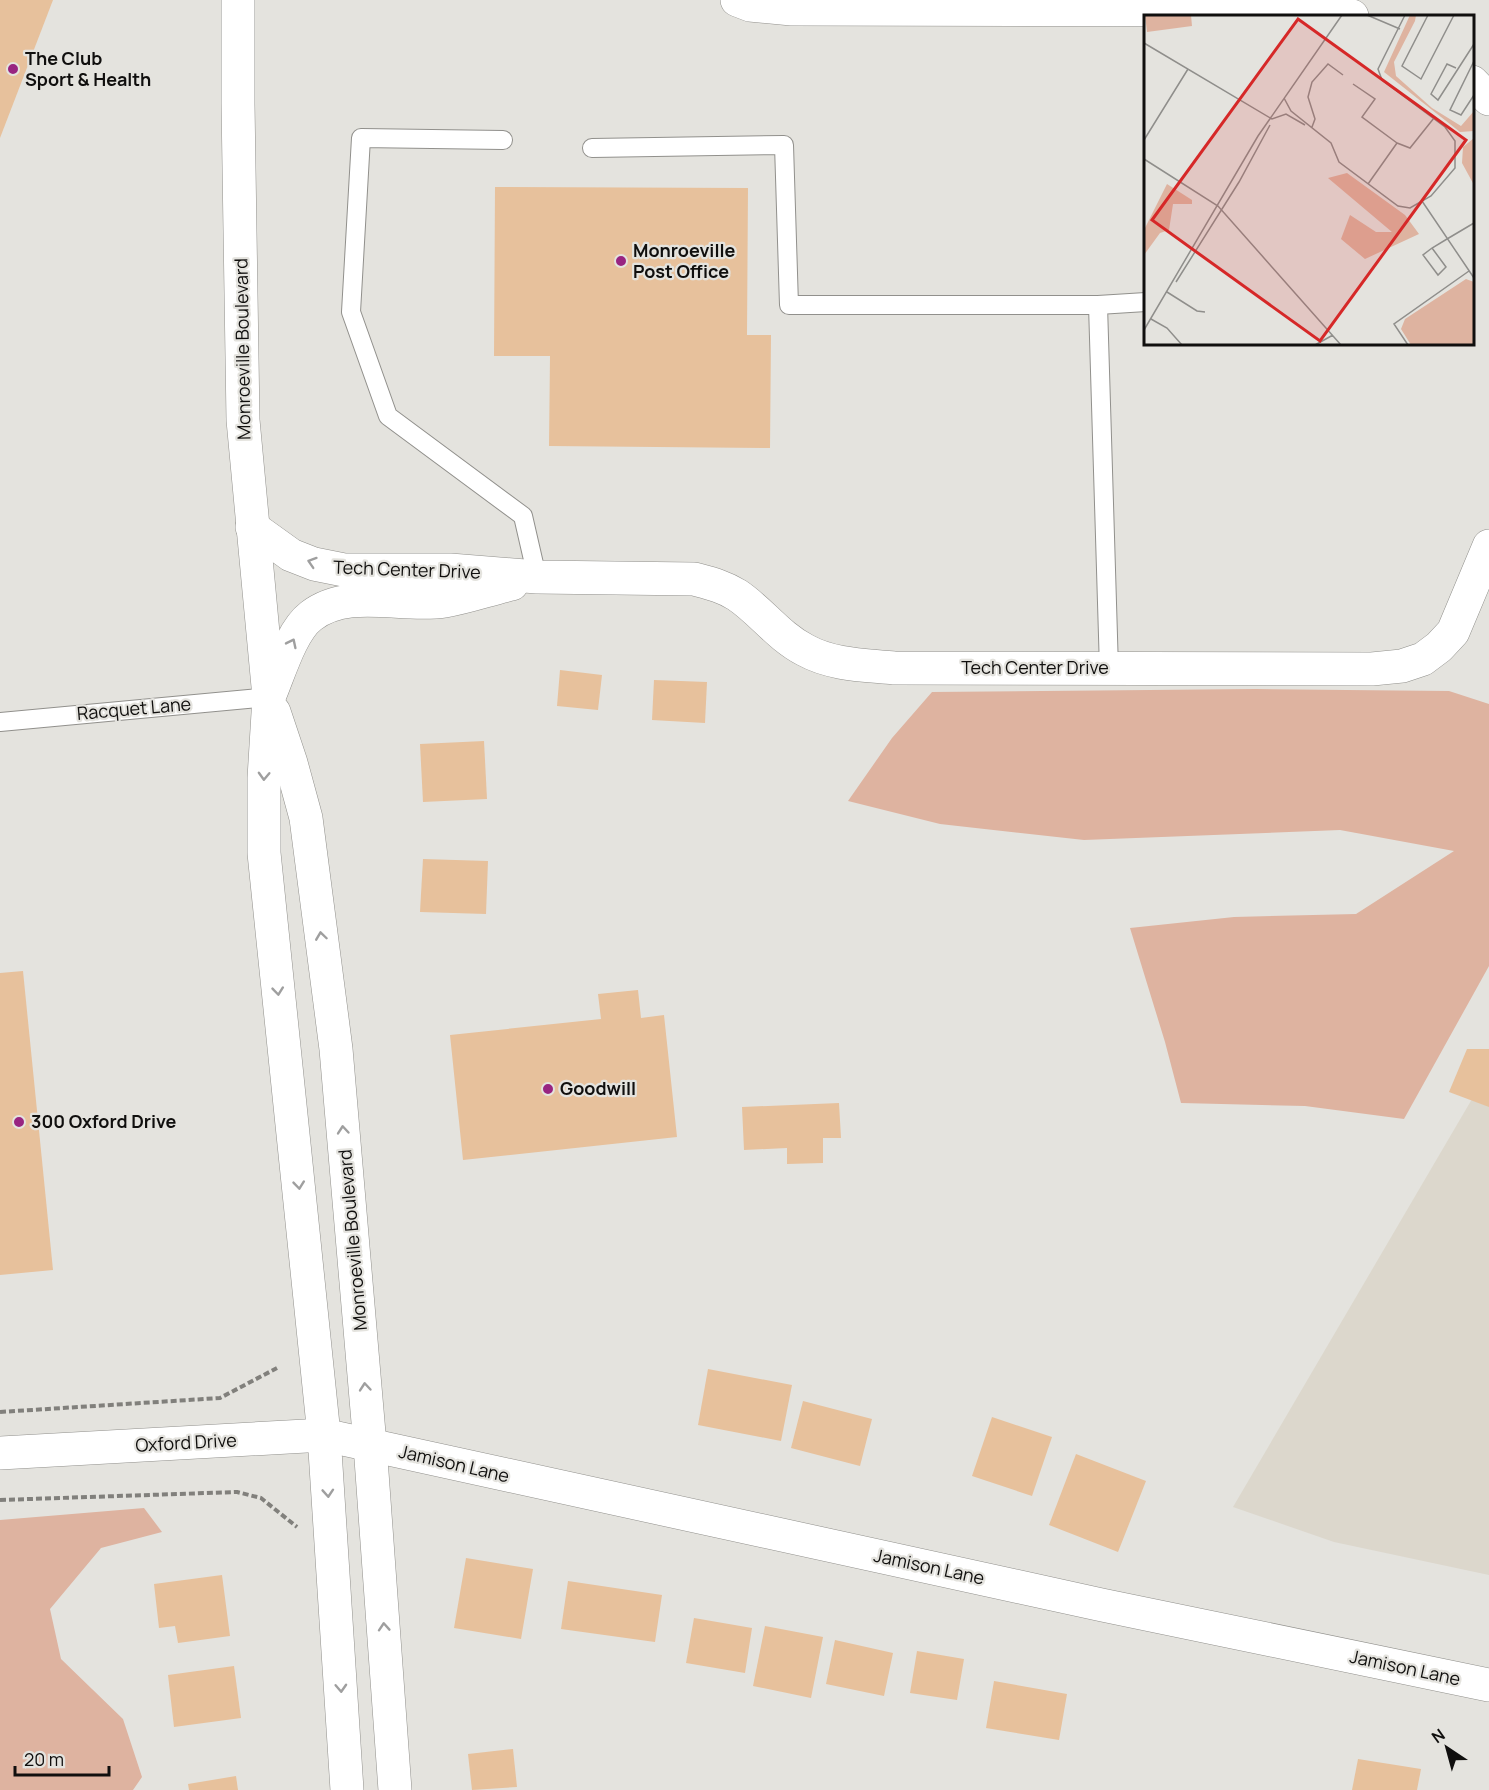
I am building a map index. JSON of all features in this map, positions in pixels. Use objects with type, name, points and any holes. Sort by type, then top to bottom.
[{"type":"street","name":"Monroeville Boulevard","points":[[238,0],[243,420],[269,697],[264,778],[264,852],[324,1435],[347,1790]]},
{"type":"street","points":[[737,0],[750,5],[792,9],[1210,13],[1281,10],[1340,15]]},
{"type":"street","points":[[1474,83],[1489,99]]},
{"type":"street","name":"Tech Center Drive","points":[[252,527],[291,555],[314,564],[344,570],[450,570],[537,577],[694,579],[714,584],[737,595],[788,639],[805,650],[846,664],[894,668],[1372,669],[1402,666],[1423,659],[1453,632],[1489,546]]},
{"type":"street","name":"Tech Center Drive","points":[[269,697],[294,638],[310,617],[330,606],[351,601],[444,601],[537,577]]},
{"type":"street","name":"Monroeville Boulevard","points":[[269,697],[306,818],[336,1049],[370,1445],[395,1790]]},
{"type":"street","name":"Oxford Drive","points":[[0,1453],[324,1435],[370,1445]]},
{"type":"street","name":"Jamison Lane","points":[[370,1445],[516,1479],[1102,1605],[1489,1685]]},
{"type":"lane","points":[[503,140],[361,138],[351,312],[388,416],[523,516],[537,577]]},
{"type":"lane","points":[[592,148],[784,145],[789,305],[1098,306],[1144,302]]},
{"type":"lane","points":[[1098,306],[1109,669]]},
{"type":"lane","name":"Racquet Lane","points":[[0,722],[269,697]]},
{"type":"path","points":[[0,1412],[220,1398],[277,1368]]},
{"type":"path","points":[[0,1500],[237,1492],[261,1498],[298,1528]]},
{"type":"shaded area","points":[[1256,689],[1449,691],[1489,704],[1489,966],[1404,1119],[1305,1106],[1181,1103],[1130,928],[1234,917],[1356,914],[1454,851],[1340,830],[1084,840],[940,824],[848,801],[892,738],[932,692]]},
{"type":"shaded area","points":[[1489,1070],[1489,1575],[1334,1542],[1233,1507]]},
{"type":"shaded area","points":[[144,1508],[162,1532],[101,1548],[50,1609],[61,1659],[123,1719],[142,1777],[133,1790],[0,1790],[0,1520]]},
{"type":"building","name":"The Club Sport & Health","points":[[0,0],[53,0],[0,138]]},
{"type":"building","name":"Monroeville Post Office","points":[[495,187],[748,188],[747,335],[771,335],[770,448],[549,446],[550,356],[494,356]]},
{"type":"building","points":[[560,670],[602,675],[598,710],[557,706]]},
{"type":"building","points":[[654,680],[707,682],[705,723],[652,720]]},
{"type":"building","points":[[484,741],[487,799],[423,802],[420,744]]},
{"type":"building","points":[[423,859],[488,861],[486,914],[420,912]]},
{"type":"building","name":"300 Oxford Drive","points":[[23,971],[53,1270],[0,1275],[0,973]]},
{"type":"building","points":[[638,990],[641,1018],[664,1015],[677,1137],[463,1160],[450,1035],[601,1019],[598,994]]},
{"type":"building","points":[[1467,1049],[1489,1049],[1489,1107],[1449,1092]]},
{"type":"building","points":[[839,1103],[841,1138],[823,1138],[823,1163],[787,1164],[787,1148],[744,1150],[742,1107]]},
{"type":"building","points":[[708,1369],[792,1385],[781,1441],[698,1425]]},
{"type":"building","points":[[803,1401],[872,1419],[860,1466],[791,1448]]},
{"type":"building","points":[[992,1417],[1052,1437],[1032,1496],[972,1476]]},
{"type":"building","points":[[1076,1454],[1146,1481],[1118,1552],[1049,1525]]},
{"type":"building","points":[[466,1558],[533,1569],[521,1639],[454,1628]]},
{"type":"building","points":[[222,1575],[230,1636],[178,1643],[175,1626],[159,1628],[154,1584]]},
{"type":"building","points":[[568,1581],[662,1595],[655,1642],[561,1629]]},
{"type":"building","points":[[694,1618],[752,1628],[745,1673],[686,1663]]},
{"type":"building","points":[[765,1626],[823,1637],[811,1698],[753,1686]]},
{"type":"building","points":[[835,1640],[893,1653],[884,1696],[826,1684]]},
{"type":"building","points":[[917,1651],[964,1659],[957,1700],[910,1693]]},
{"type":"building","points":[[234,1666],[241,1718],[174,1727],[168,1675]]},
{"type":"building","points":[[994,1681],[1067,1694],[1059,1740],[986,1728]]},
{"type":"building","points":[[513,1749],[517,1787],[472,1790],[468,1754]]},
{"type":"building","points":[[1358,1759],[1421,1769],[1417,1790],[1352,1790]]},
{"type":"building","points":[[236,1776],[238,1790],[189,1790],[188,1784]]},
{"type":"place","name":"The Club Sport & Health","points":[[13,69]]},
{"type":"place","name":"Monroeville Post Office","points":[[621,261]]},
{"type":"place","name":"Goodwill","points":[[548,1089]]},
{"type":"place","name":"300 Oxford Drive","points":[[19,1122]]}]
